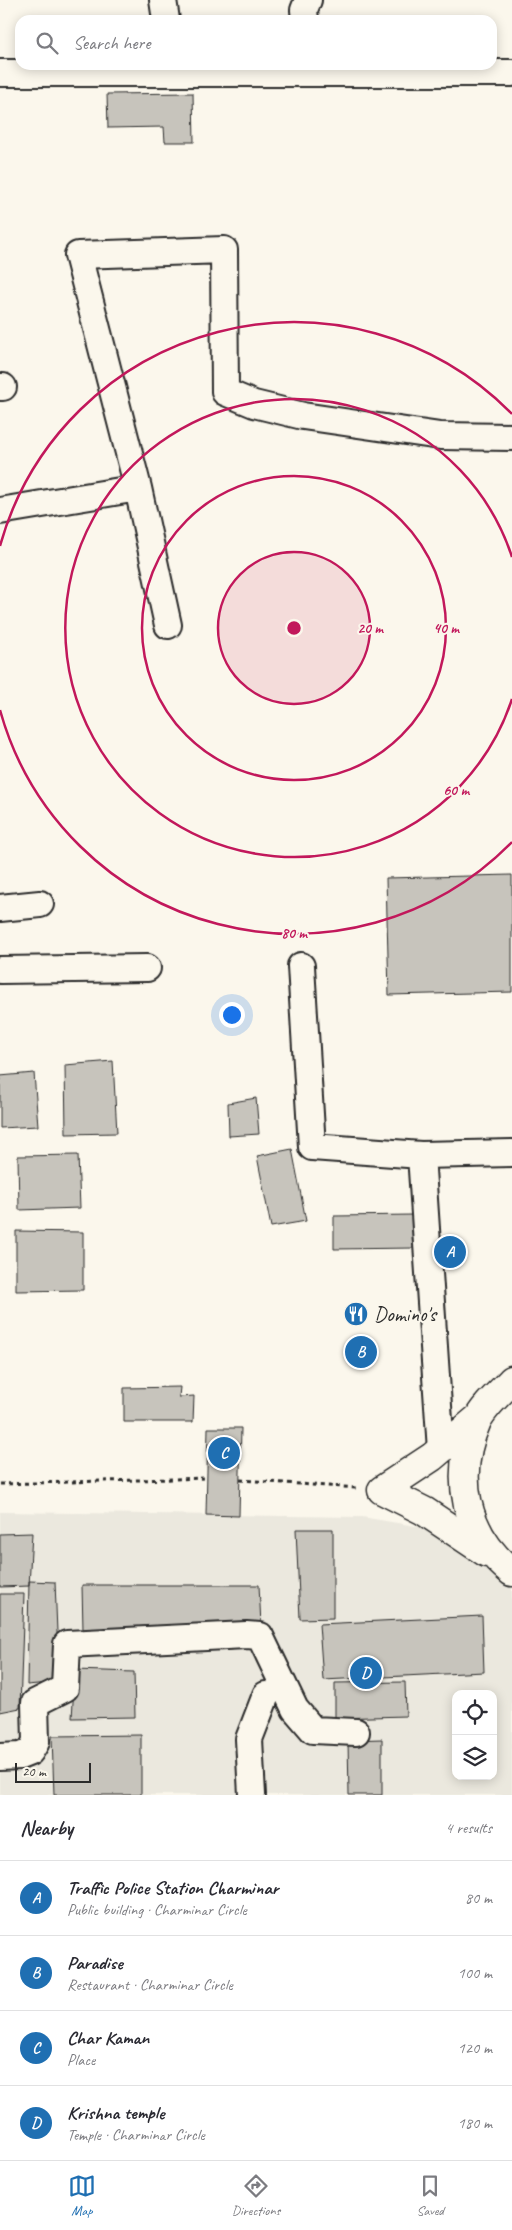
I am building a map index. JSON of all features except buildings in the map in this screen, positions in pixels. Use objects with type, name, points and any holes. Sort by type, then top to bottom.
[{"type":"main road","points":[[503,1565],[424,1511],[382,1490],[441,1450],[478,1419],[512,1380]]},
{"type":"main road","points":[[478,1419],[466,1453],[465,1496],[472,1522],[503,1565]]},
{"type":"street","points":[[163,0],[165,15]]},
{"type":"street","points":[[304,15],[304,10],[308,0]]},
{"type":"street","points":[[0,73],[129,70]]},
{"type":"street","points":[[361,70],[512,73]]},
{"type":"street","points":[[168,625],[138,488],[78,255],[224,250],[225,392],[254,404],[303,416],[440,436],[512,437]]},
{"type":"street","points":[[0,511],[138,488]]},
{"type":"street","points":[[0,908],[40,904]]},
{"type":"street","points":[[301,966],[312,1146],[421,1155],[512,1153]]},
{"type":"street","points":[[0,970],[147,968]]},
{"type":"street","points":[[421,1155],[441,1450]]},
{"type":"street","points":[[0,1757],[20,1756],[30,1752],[36,1742],[36,1703],[44,1696],[66,1688],[66,1644],[246,1635],[260,1636],[296,1709],[313,1730],[356,1732]]},
{"type":"street","points":[[252,1795],[249,1739],[266,1695]]},
{"type":"path","points":[[0,1484],[207,1478]]},
{"type":"path","points":[[240,1480],[382,1490]]},
{"type":"shaded area","points":[[0,1512],[362,1517],[457,1533],[512,1572],[512,1795],[0,1795]]},
{"type":"place","name":"Traffic Police Station Charminar","points":[[450,1252]]},
{"type":"place","name":"Domino's","points":[[356,1314]]},
{"type":"place","name":"Paradise","points":[[361,1352]]},
{"type":"place","name":"Char Kaman","points":[[224,1453]]},
{"type":"place","name":"Krishna temple","points":[[366,1673]]}]
